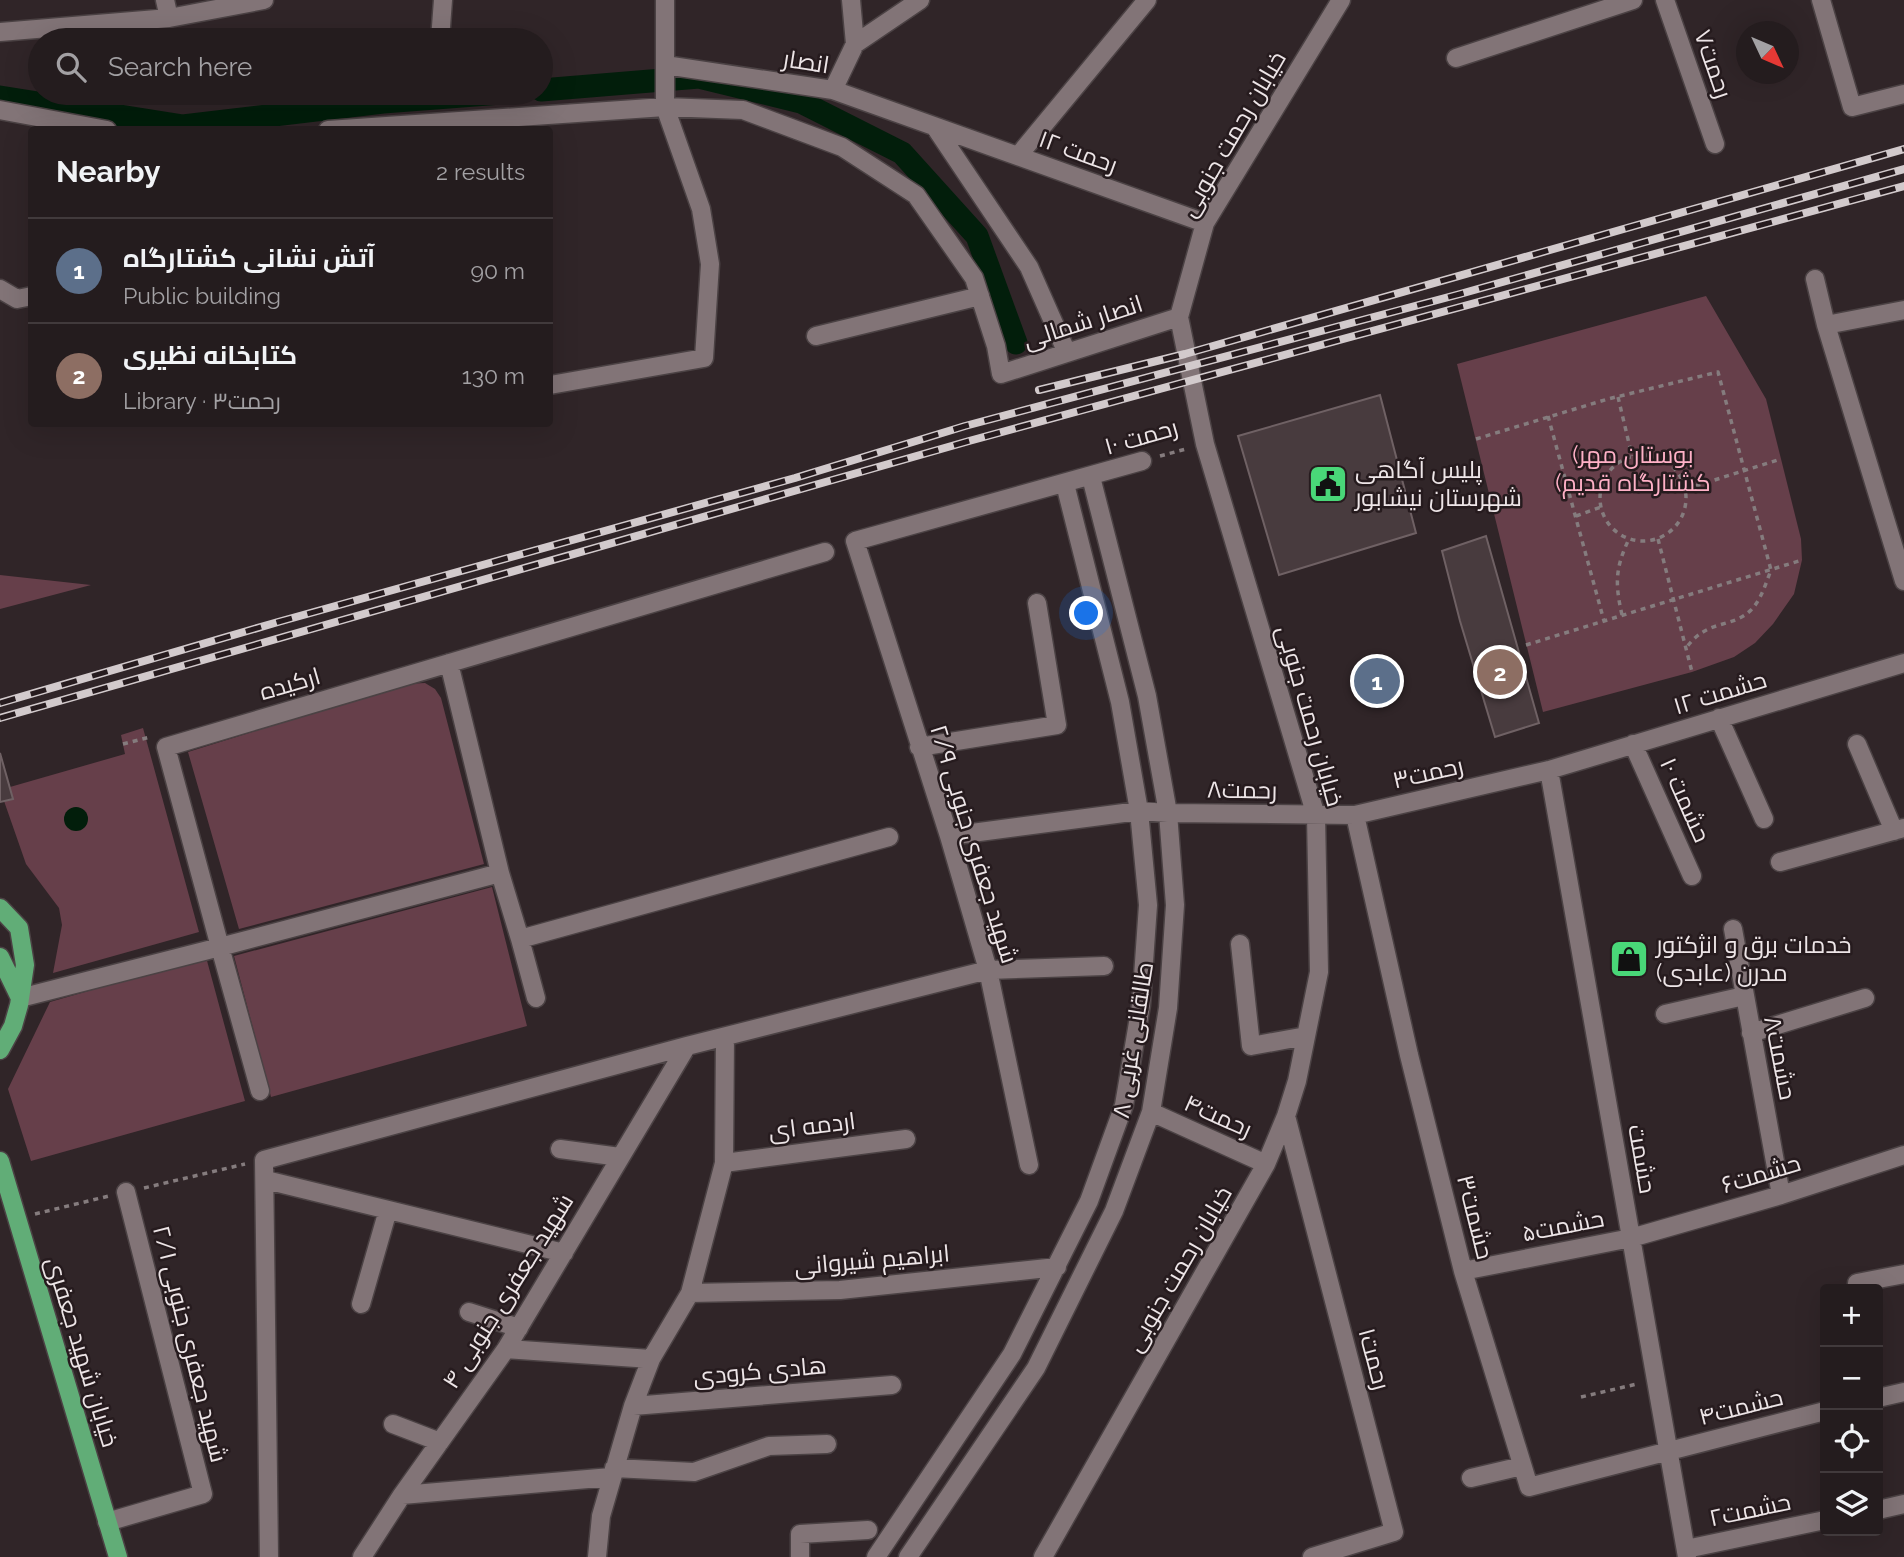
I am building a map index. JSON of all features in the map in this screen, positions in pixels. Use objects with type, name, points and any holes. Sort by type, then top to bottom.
[{"type":"main road","points":[[0,908],[19,928],[25,965],[13,1026],[0,1050]]},
{"type":"main road","points":[[0,957],[20,998]]},
{"type":"main road","name":"خیابان شهید جعفری","points":[[0,1161],[118,1557]]},
{"type":"street","points":[[165,0],[169,18]]},
{"type":"street","points":[[48,28],[169,18],[264,0]]},
{"type":"street","points":[[441,28],[443,0]]},
{"type":"street","points":[[553,384],[704,358],[710,264],[701,209],[665,107],[665,0]]},
{"type":"street","points":[[851,0],[855,44]]},
{"type":"street","points":[[833,90],[855,44],[920,0]]},
{"type":"street","points":[[1018,156],[1147,0]]},
{"type":"street","name":"خیابان رحمت جنوبی","points":[[1043,1557],[1266,1164],[1297,1082],[1319,972],[1316,816],[1205,444],[1179,317],[1205,223],[1342,0]]},
{"type":"street","points":[[1456,58],[1633,0]]},
{"type":"street","name":"رحمت۷","points":[[1665,0],[1715,144]]},
{"type":"street","points":[[1821,0],[1852,107],[1904,94]]},
{"type":"street","points":[[0,32],[28,30]]},
{"type":"street","name":"انصار","points":[[665,65],[833,90],[934,127]]},
{"type":"street","points":[[442,126],[508,124],[665,107],[743,110],[842,147],[916,195],[974,278],[980,296],[816,336]]},
{"type":"street","points":[[0,110],[86,126]]},
{"type":"street","points":[[934,127],[1029,267],[1067,353]]},
{"type":"street","name":"رحمت ۱۲","points":[[934,127],[1205,223]]},
{"type":"street","points":[[1815,279],[1826,325],[1904,581]]},
{"type":"street","points":[[0,289],[17,299],[28,297]]},
{"type":"street","name":"انصار شمالی","points":[[980,296],[996,346],[1001,374],[1179,317]]},
{"type":"street","points":[[1826,325],[1904,310]]},
{"type":"street","name":"رحمت ۱۰","points":[[855,541],[1142,461]]},
{"type":"street","name":"طالقانی غربی ۸","points":[[908,1557],[1036,1368],[1114,1211],[1151,1112],[1168,1008],[1175,905],[1168,813],[1147,696],[1091,477]]},
{"type":"street","name":"طالقانی غربی ۸","points":[[876,1557],[1012,1354],[1088,1201],[1124,1105],[1141,1005],[1148,905],[1139,811],[1120,702],[1065,484]]},
{"type":"street","name":"شهید جعفری جنوبی ۲/۹","points":[[855,541],[949,836],[988,970],[1029,1165]]},
{"type":"street","name":"ارکیده","points":[[220,947],[166,747],[825,552]]},
{"type":"street","points":[[919,747],[1057,725],[1037,603]]},
{"type":"street","points":[[449,663],[500,873],[536,998]]},
{"type":"street","name":"حشمت ۱۲","points":[[1549,770],[1904,663]]},
{"type":"street","points":[[1719,719],[1764,819]]},
{"type":"street","name":"حشمت ۱۰","points":[[1633,744],[1692,876]]},
{"type":"street","points":[[1780,862],[1899,829],[1857,744]]},
{"type":"street","name":"رحمت۳","points":[[1316,816],[1354,815],[1549,770]]},
{"type":"street","name":"حشمت","points":[[1549,770],[1686,1553]]},
{"type":"street","name":"رحمت۸","points":[[949,836],[1139,811],[1316,816]]},
{"type":"street","name":"حشمت۳","points":[[1354,815],[1409,1055],[1463,1271],[1522,1466]]},
{"type":"street","points":[[520,939],[889,837]]},
{"type":"street","points":[[20,998],[500,873]]},
{"type":"street","name":"حشمت۸","points":[[1733,929],[1781,1195]]},
{"type":"street","points":[[1240,944],[1251,1046],[1306,1036]]},
{"type":"street","points":[[220,947],[260,1091]]},
{"type":"street","points":[[269,1557],[267,1180],[264,1160],[687,1046],[988,970],[1104,966]]},
{"type":"street","points":[[1665,1014],[1744,996]]},
{"type":"street","points":[[1751,1033],[1865,998]]},
{"type":"street","points":[[597,1557],[601,1516],[633,1406],[651,1359],[690,1293],[724,1163],[725,1037]]},
{"type":"street","name":"شهید جعفری جنوبی ۴","points":[[362,1557],[402,1495],[506,1349],[687,1046]]},
{"type":"street","points":[[1133,1053],[1160,1056]]},
{"type":"street","name":"رحمت۴","points":[[1151,1112],[1266,1164]]},
{"type":"street","name":"رحمت۱","points":[[1286,1116],[1394,1532],[1323,1555]]},
{"type":"street","name":"اردمه ای","points":[[724,1163],[906,1139]]},
{"type":"street","points":[[560,1149],[620,1157]]},
{"type":"street","name":"حشمت۶","points":[[1631,1238],[1781,1195],[1904,1155]]},
{"type":"street","points":[[267,1180],[564,1253]]},
{"type":"street","name":"شهید جعفری جنوبی ۲/۱","points":[[107,1522],[203,1494],[127,1192]]},
{"type":"street","points":[[361,1304],[388,1210]]},
{"type":"street","name":"حشمت۵","points":[[1463,1271],[1631,1238]]},
{"type":"street","name":"ابراهیم شیروانی","points":[[690,1293],[840,1290],[1057,1267]]},
{"type":"street","points":[[1857,1284],[1904,1274]]},
{"type":"street","points":[[469,1312],[519,1328]]},
{"type":"street","points":[[506,1349],[651,1359]]},
{"type":"street","name":"هادی کرودی","points":[[633,1406],[892,1385]]},
{"type":"street","points":[[1883,1397],[1904,1392]]},
{"type":"street","name":"حشمت۴","points":[[1668,1450],[1820,1412]]},
{"type":"street","points":[[393,1424],[440,1442]]},
{"type":"street","points":[[402,1495],[613,1473],[694,1472],[769,1447],[828,1444]]},
{"type":"street","points":[[1471,1478],[1522,1466],[1528,1486],[1668,1450]]},
{"type":"street","points":[[1883,1509],[1904,1504]]},
{"type":"street","name":"حشمت۲","points":[[1686,1553],[1820,1521]]},
{"type":"street","points":[[800,1557],[800,1534],[867,1530]]},
{"type":"path","points":[[1476,439],[1548,416],[1718,372],[1771,570],[1751,610],[1733,620],[1711,626],[1695,636],[1686,648]]},
{"type":"path","points":[[1618,397],[1632,456]]},
{"type":"path","points":[[1548,416],[1604,621]]},
{"type":"path","name":"رحمت ۱۰","points":[[1142,461],[1205,444]]},
{"type":"path","points":[[1654,455],[1667,461],[1677,470],[1686,489],[1685,509],[1679,522],[1670,532],[1658,539],[1643,542],[1616,532],[1606,521],[1601,507],[1600,492],[1604,478],[1613,467],[1632,456],[1654,455]]},
{"type":"path","points":[[1686,489],[1781,459]]},
{"type":"path","points":[[1575,516],[1601,507]]},
{"type":"path","points":[[1622,616],[1616,577],[1620,558],[1629,539]]},
{"type":"path","points":[[1658,539],[1692,672]]},
{"type":"path","points":[[1526,645],[1802,560]]},
{"type":"path","points":[[123,744],[146,738]]},
{"type":"path","points":[[1581,1397],[1656,1380]]},
{"type":"green space","name":"(بوستان مهر (کشتارگاه قدیم","points":[[1706,296],[1766,399],[1801,539],[1802,560],[1794,594],[1773,624],[1755,643],[1734,657],[1692,672],[1543,712],[1457,364]]},
{"type":"green space","points":[[0,575],[91,585],[0,609]]},
{"type":"green space","points":[[425,683],[435,689],[441,698],[484,864],[239,929],[188,752],[405,684]]},
{"type":"green space","points":[[143,728],[199,932],[53,973],[62,925],[59,908],[26,864],[4,801],[13,799],[10,787],[125,754],[121,735]]},
{"type":"green space","points":[[492,887],[527,1026],[271,1097],[234,956]]},
{"type":"green space","points":[[206,957],[245,1101],[31,1161],[8,1089],[50,1002]]},
{"type":"shaded area","points":[[76,807],[85,810],[88,819],[85,828],[76,831],[67,828],[64,819],[67,810]]},
{"type":"building","name":"پلیس آگاهی شهرستان نیشابور","points":[[1380,395],[1416,533],[1279,575],[1238,436]]},
{"type":"building","points":[[1486,536],[1539,723],[1495,737],[1442,551]]},
{"type":"building","points":[[0,753],[13,799],[0,802]]},
{"type":"waterway","points":[[553,89],[699,77],[801,102],[902,153],[977,236],[1016,343]]},
{"type":"waterway","points":[[0,97],[28,101]]},
{"type":"waterway","points":[[50,105],[183,126]]},
{"type":"waterway","points":[[183,126],[358,105]]},
{"type":"railway","points":[[1039,390],[1185,354],[1904,149]]},
{"type":"railway","points":[[0,703],[278,622],[795,478],[965,426],[1460,294],[1904,169]]},
{"type":"railway","points":[[0,718],[969,441],[1904,186]]},
{"type":"place","name":"پلیس آگاهی شهرستان نیشابور","points":[[1328,484]]},
{"type":"place","name":"کتابخانه نظیری","points":[[1500,672]]},
{"type":"place","name":"آتش نشانی کشتارگاه","points":[[1377,681]]},
{"type":"place","name":"خدمات برق و انژکتور مدرن (عابدی)","points":[[1629,959]]}]
